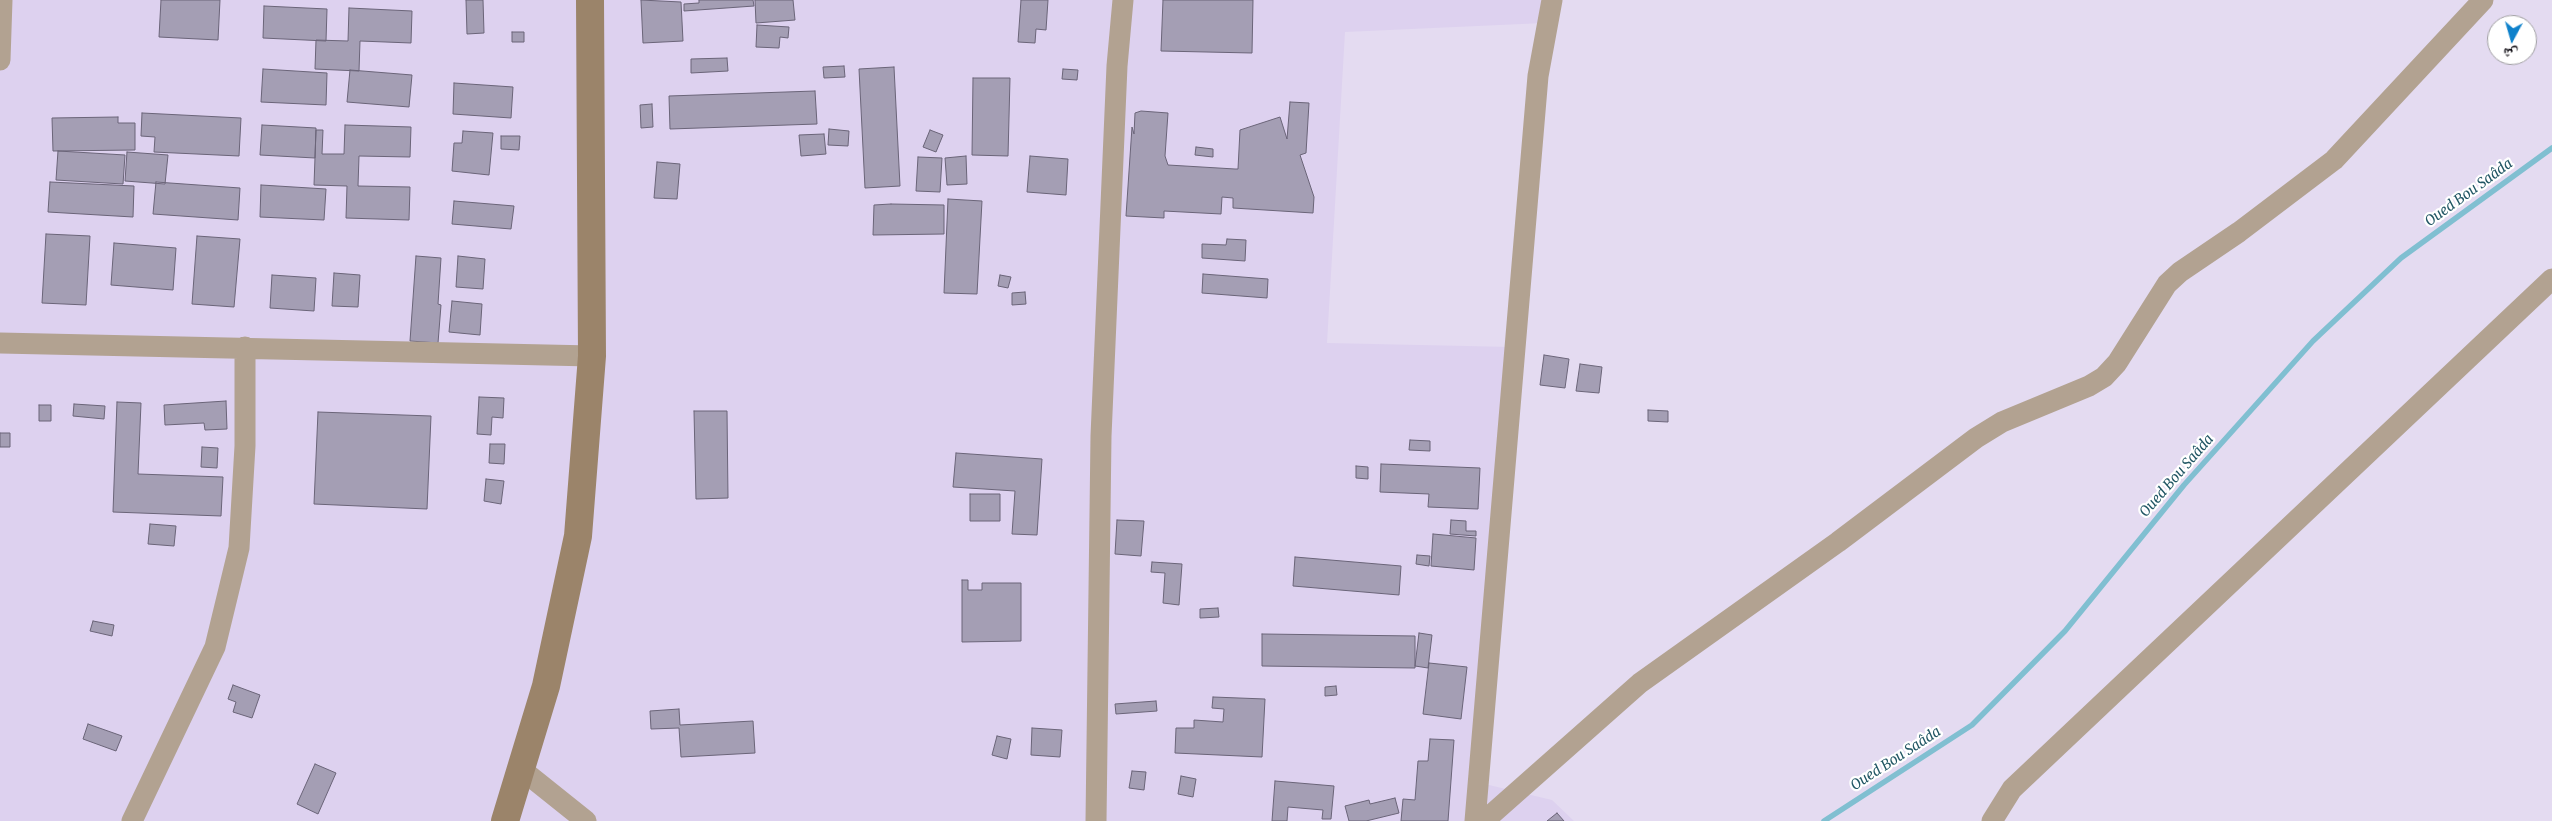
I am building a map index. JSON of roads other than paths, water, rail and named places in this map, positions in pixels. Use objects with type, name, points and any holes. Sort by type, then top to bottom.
[{"type":"main road","points":[[505,821],[546,686],[578,536],[592,356],[590,0]]},
{"type":"street","points":[[0,60],[2,0]]},
{"type":"street","points":[[1096,821],[1101,436],[1117,66],[1123,0]]},
{"type":"street","points":[[1475,821],[1538,76],[1552,0]]},
{"type":"street","points":[[1484,821],[1640,683],[1838,542],[1976,438],[2002,422],[2104,378],[2118,363],[2167,284],[2180,272],[2239,232],[2334,160],[2482,0]]},
{"type":"street","points":[[1992,821],[2012,789],[2552,279]]},
{"type":"street","points":[[0,343],[592,356]]},
{"type":"street","points":[[132,821],[215,647],[237,557],[244,446],[245,347]]},
{"type":"street","points":[[521,770],[586,821]]},
{"type":"waterway","name":"Oued Bou Saâda","points":[[1824,821],[1972,725],[2065,631],[2184,485],[2313,341],[2401,258],[2552,148]]}]
